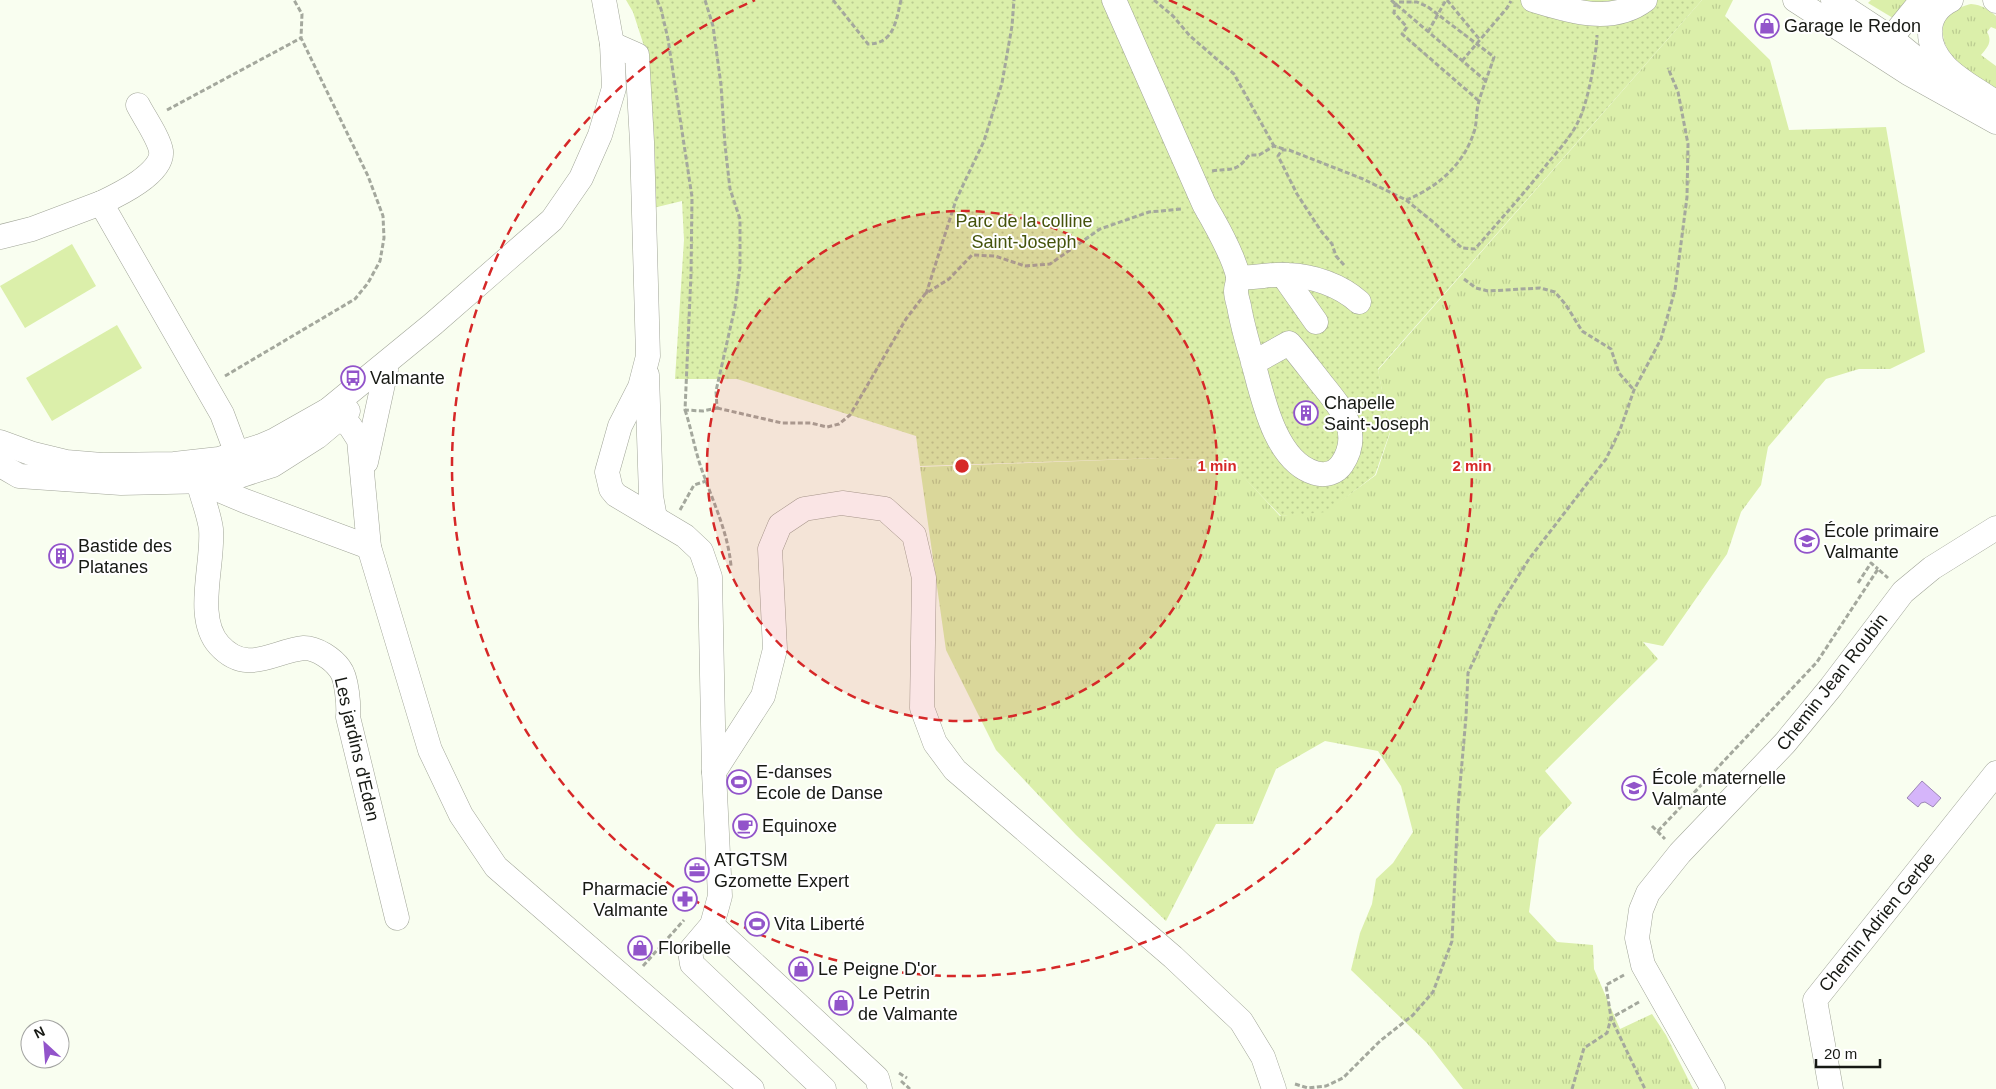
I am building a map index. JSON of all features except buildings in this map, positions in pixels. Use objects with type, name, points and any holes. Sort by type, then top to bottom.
[{"type":"street","points":[[402,350],[386,370],[335,414],[261,446],[238,465],[211,481],[121,483],[6,475],[0,443],[66,462],[102,465],[174,464],[219,459],[238,465],[274,465],[317,437],[335,414],[402,350],[552,220],[581,178],[600,135],[614,88],[612,44],[604,0]]},
{"type":"street","points":[[1114,0],[1238,277],[1236,292],[1239,309],[1260,391],[1271,424],[1290,456],[1300,466],[1318,474],[1329,474],[1339,469],[1344,462],[1350,441],[1348,419],[1296,350],[1289,343],[1253,363]]},
{"type":"street","points":[[1533,0],[1566,10],[1597,14],[1620,12],[1645,0]]},
{"type":"street","points":[[1795,0],[1848,11],[1908,73],[1992,114]]},
{"type":"street","points":[[1882,44],[1922,0]]},
{"type":"street","points":[[1951,0],[1936,12],[1930,23],[1930,36],[1945,66],[1992,114]]},
{"type":"street","points":[[612,44],[637,55],[642,142],[648,356],[640,387],[620,426],[607,472],[611,489],[616,495],[667,516]]},
{"type":"street","points":[[0,237],[32,229],[102,203],[145,177],[156,166],[162,153],[142,113]]},
{"type":"street","points":[[102,203],[222,414],[238,465],[245,501]]},
{"type":"street","points":[[1238,277],[1254,278],[1283,275],[1310,278],[1336,286],[1349,293],[1359,302]]},
{"type":"street","points":[[1283,275],[1316,322]]},
{"type":"street","points":[[646,361],[651,496],[667,516],[701,551],[710,577],[714,772],[720,896],[712,926],[690,951],[692,964],[824,1089]]},
{"type":"street","points":[[363,478],[386,370]]},
{"type":"street","points":[[335,414],[350,426],[359,440],[368,547],[430,750],[461,815],[496,867],[752,1089]]},
{"type":"street","points":[[198,482],[368,547]]},
{"type":"street","name":"Les jardins d'Eden","points":[[198,482],[211,530],[206,623],[218,645],[236,658],[252,661],[306,648],[321,652],[341,670],[349,705],[348,717],[397,918]]},
{"type":"street","points":[[714,772],[763,696],[775,649],[770,549],[780,525],[804,509],[842,503],[885,509],[914,535],[924,578],[922,708],[936,743],[955,770],[1173,956],[1241,1021],[1263,1057],[1272,1083]]},
{"type":"street","name":"Chemin Jean Roubin","points":[[1713,1089],[1702,1066],[1657,992],[1643,964],[1637,938],[1641,910],[1653,885],[1680,853],[1785,744],[1903,592],[1932,568],[1996,528]]},
{"type":"street","name":"Chemin Adrien Gerbe","points":[[1831,1089],[1815,1000],[1996,773]]},
{"type":"street","points":[[712,926],[873,1085]]},
{"type":"path","points":[[207,386],[355,299],[368,282],[380,261],[384,238],[383,216],[368,176],[300,38],[302,14],[294,0]]},
{"type":"path","points":[[657,0],[668,39],[692,197],[691,274],[685,410],[703,411],[717,408],[782,423],[811,423],[827,427],[839,424],[850,415],[906,319],[925,294],[956,200],[984,141],[999,92],[1012,26],[1014,0]]},
{"type":"path","points":[[705,0],[715,36],[730,189],[740,219],[740,267],[735,307],[716,391],[717,408]]},
{"type":"path","points":[[833,0],[868,44],[879,44],[887,39],[895,26],[901,0]]},
{"type":"path","points":[[1154,0],[1173,16],[1190,36],[1234,74],[1274,146]]},
{"type":"path","points":[[1391,0],[1486,81]]},
{"type":"path","points":[[1428,32],[1447,0],[1480,40]]},
{"type":"path","points":[[1462,61],[1507,8],[1511,0]]},
{"type":"path","points":[[1395,5],[1398,2],[1417,2],[1439,14],[1476,45],[1494,57],[1479,101],[1475,129],[1468,149],[1451,170],[1431,189],[1406,200]]},
{"type":"path","points":[[1395,5],[1394,13],[1407,28],[1402,34],[1479,101]]},
{"type":"path","points":[[1194,181],[1214,171],[1230,171],[1240,167],[1249,155],[1259,155],[1274,146],[1363,179],[1406,200],[1462,248],[1474,249],[1526,191],[1564,144],[1577,123],[1587,95],[1596,52],[1597,14]]},
{"type":"path","points":[[142,113],[300,38]]},
{"type":"path","points":[[1272,1083],[1308,1088],[1326,1086],[1343,1078],[1380,1041],[1412,1015],[1433,992],[1452,941],[1458,808],[1468,672],[1497,610],[1529,560],[1581,488],[1606,459],[1620,430],[1634,390],[1660,339],[1675,290],[1687,197],[1688,144],[1678,92],[1668,68]]},
{"type":"path","points":[[1289,150],[1282,150],[1278,156],[1297,194],[1321,231],[1332,244],[1336,256],[1345,267]]},
{"type":"path","points":[[925,294],[949,279],[972,254],[995,256],[1025,266],[1050,264],[1100,229],[1149,212],[1204,204]]},
{"type":"path","points":[[1464,279],[1476,288],[1488,291],[1540,288],[1555,292],[1566,305],[1582,331],[1611,350],[1620,373],[1634,390]]},
{"type":"path","points":[[667,516],[694,485],[706,480]]},
{"type":"path","points":[[1858,583],[1871,563],[1903,592]]},
{"type":"path","points":[[1658,831],[1817,662],[1878,569]]},
{"type":"path","points":[[642,966],[687,917]]},
{"type":"path","points":[[1643,964],[1606,986],[1611,1018],[1645,1089]]},
{"type":"path","points":[[1572,1089],[1584,1048],[1607,1032],[1611,1018],[1657,992]]},
{"type":"green space","name":"Parc de la colline Saint-Joseph","points":[[626,0],[1702,0],[1378,369],[1390,432],[1375,475],[1327,512],[1281,516],[1228,461],[1160,458],[920,466],[916,436],[737,379],[675,379],[684,240],[682,201],[653,208],[645,49],[633,12]]},
{"type":"green space","points":[[1702,0],[1733,0],[1725,16],[1770,60],[1789,130],[1886,127],[1925,352],[1890,369],[1859,369],[1826,379],[1768,447],[1761,485],[1741,512],[1727,554],[1663,646],[1643,642],[1658,659],[1545,771],[1572,803],[1539,838],[1529,912],[1557,942],[1593,945],[1594,969],[1620,1029],[1652,1014],[1666,1035],[1693,1089],[1463,1089],[1427,1043],[1351,970],[1360,933],[1372,904],[1376,879],[1393,863],[1413,832],[1401,786],[1378,751],[1325,741],[1276,769],[1253,824],[1216,824],[1166,921],[1076,835],[996,750],[946,650],[920,467],[1160,458],[1229,461],[1280,516],[1328,510],[1376,475],[1390,433],[1378,370]]},
{"type":"green space","points":[[1871,0],[1909,0],[1893,18],[1868,3]]},
{"type":"green space","points":[[1971,4],[1985,8],[1996,16],[1996,29],[1991,27],[1987,32],[1989,42],[1981,55],[1996,66],[1996,91],[1960,65],[1947,48],[1944,39],[1943,28],[1946,18],[1957,9]]},
{"type":"green space","points":[[72,244],[96,286],[25,328],[0,286]]},
{"type":"green space","points":[[117,325],[142,368],[52,421],[26,378]]},
{"type":"shaded area","points":[[1922,781],[1941,798],[1933,807],[1925,802],[1921,803],[1918,807],[1907,798]]},
{"type":"place","name":"Garage le Redon","points":[[1767,26]]},
{"type":"place","name":"Valmante","points":[[353,378]]},
{"type":"place","name":"Chapelle Saint-Joseph","points":[[1306,413]]},
{"type":"place","name":"École primaire Valmante","points":[[1807,541]]},
{"type":"place","name":"Bastide des Platanes","points":[[61,556]]},
{"type":"place","name":"E-danses Ecole de Danse","points":[[739,782]]},
{"type":"place","name":"École maternelle Valmante","points":[[1634,788]]},
{"type":"place","name":"Equinoxe","points":[[745,826]]},
{"type":"place","name":"ATGTSM Gzomette Expert","points":[[697,870]]},
{"type":"place","name":"Pharmacie Valmante","points":[[685,899]]},
{"type":"place","name":"Vita Liberté","points":[[757,924]]},
{"type":"place","name":"Floribelle","points":[[640,948]]},
{"type":"place","name":"Le Peigne D'or","points":[[801,969]]},
{"type":"place","name":"Le Petrin de Valmante","points":[[841,1003]]}]
